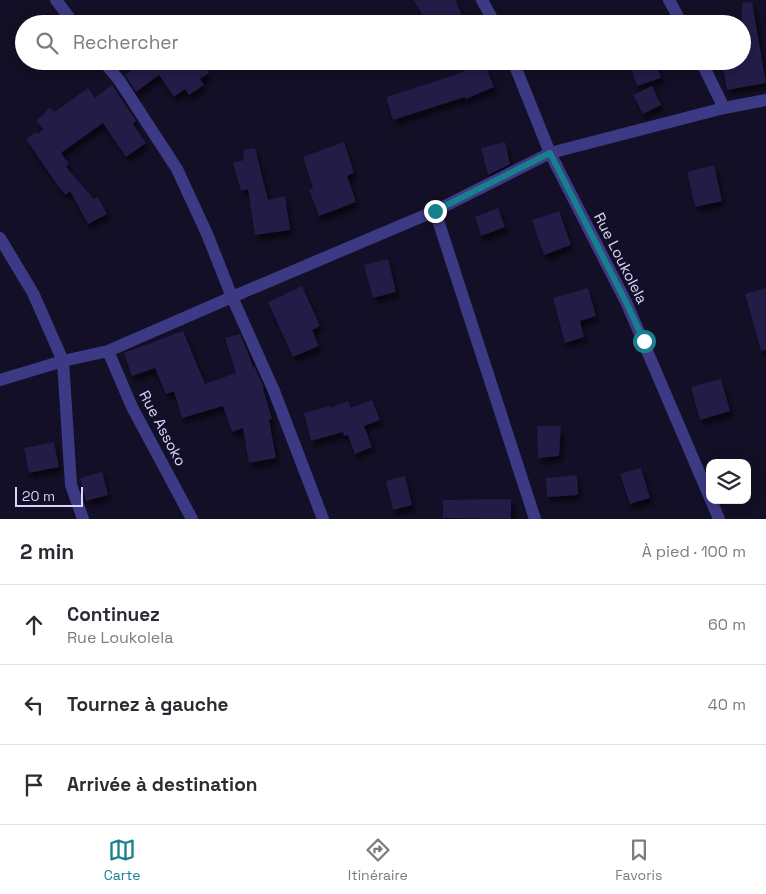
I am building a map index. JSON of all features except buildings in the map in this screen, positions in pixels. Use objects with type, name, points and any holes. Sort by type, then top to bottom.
[{"type":"street","points":[[56,0],[67,15]]},
{"type":"street","points":[[482,0],[490,15]]},
{"type":"street","points":[[670,0],[678,15]]},
{"type":"street","points":[[111,70],[177,169],[274,391],[323,519]]},
{"type":"street","name":"Rue Loukolela","points":[[517,70],[550,153],[627,304],[706,490]]},
{"type":"street","points":[[705,70],[724,108]]},
{"type":"street","points":[[0,380],[63,361],[108,351],[435,211],[550,153],[724,108],[766,100]]},
{"type":"street","points":[[435,211],[535,519]]},
{"type":"street","points":[[0,238],[33,293],[63,361],[71,485],[83,519]]},
{"type":"street","name":"Rue Assoko","points":[[108,351],[132,407],[192,519]]},
{"type":"street","name":"Rue Loukolela","points":[[712,504],[719,519]]},
{"type":"route","points":[[435,211],[550,153],[644,341]]}]
